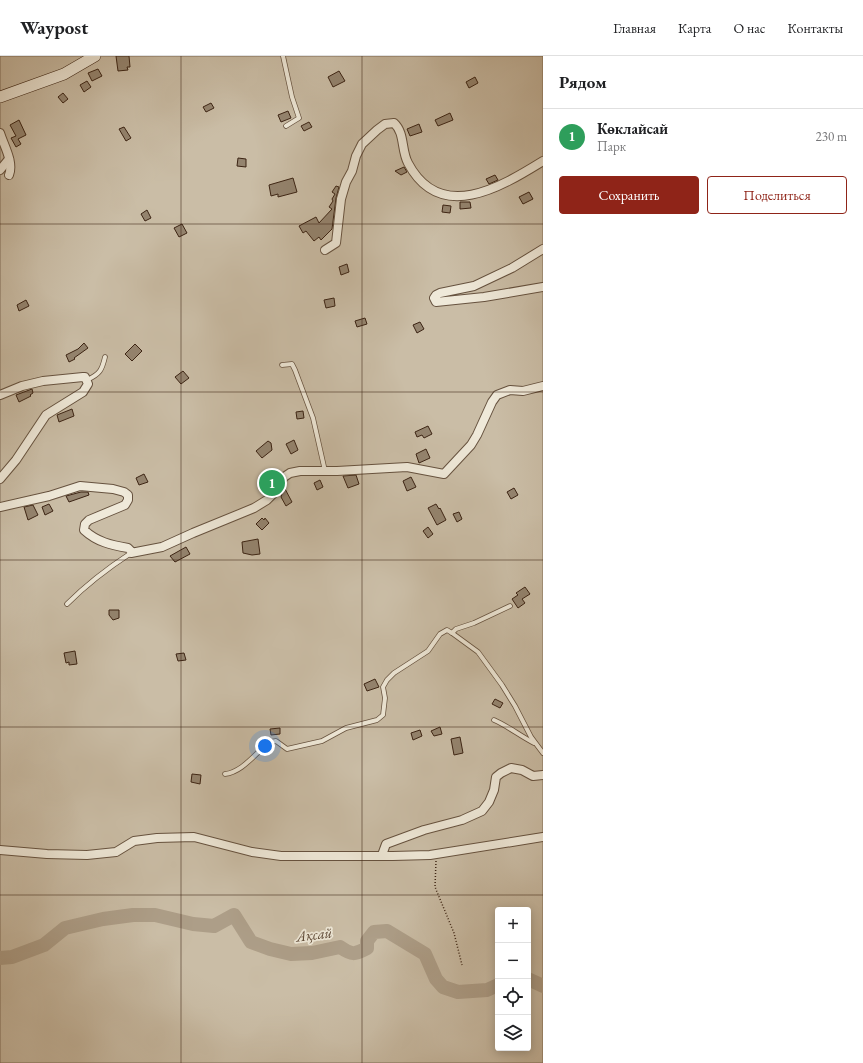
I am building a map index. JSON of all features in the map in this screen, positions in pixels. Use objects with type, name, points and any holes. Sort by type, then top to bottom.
[{"type":"street","points":[[0,97],[64,74],[95,56]]},
{"type":"street","points":[[325,250],[336,243],[341,198],[346,182],[352,171],[356,156],[362,144],[385,124],[394,123],[398,127],[407,161],[413,172],[430,188],[446,196],[457,197],[487,191],[518,176],[543,161]]},
{"type":"street","points":[[0,133],[9,159],[11,170],[9,175]]},
{"type":"street","points":[[0,170],[9,159]]},
{"type":"street","points":[[543,249],[512,268],[474,286],[440,293],[434,298],[436,302],[484,297],[543,287]]},
{"type":"street","points":[[0,395],[22,386],[43,381],[83,376],[87,380],[88,386],[83,392],[46,415],[16,460],[0,479]]},
{"type":"street","points":[[0,507],[49,496],[80,486],[113,489],[124,492],[128,495],[125,505],[89,520],[85,524],[84,530],[91,537],[102,542],[128,548],[131,551],[131,554],[162,547],[254,508],[267,500],[274,493],[284,477],[290,473],[300,471],[407,468],[444,474],[471,445],[492,402],[497,395],[510,390],[524,391],[543,386]]},
{"type":"street","points":[[382,855],[386,844],[424,830],[462,820],[482,811],[489,802],[494,790],[496,777],[511,768],[522,770],[533,776],[543,775]]},
{"type":"street","points":[[0,850],[47,854],[87,855],[116,852],[134,841],[157,838],[194,837],[252,852],[281,856],[436,854],[543,837]]},
{"type":"lane","points":[[283,56],[292,97],[299,118],[286,126]]},
{"type":"lane","points":[[87,380],[95,377],[102,369],[104,357]]},
{"type":"lane","points":[[282,365],[292,364],[295,370],[312,418],[325,471]]},
{"type":"lane","points":[[67,604],[96,578],[131,554]]},
{"type":"lane","points":[[452,633],[456,629],[474,623],[510,606]]},
{"type":"lane","points":[[225,774],[243,765],[270,742],[276,741],[287,749],[322,741],[346,728],[377,720],[383,715],[385,698],[384,687],[387,680],[394,673],[428,651],[440,634],[447,630],[478,652],[502,685],[515,706],[534,743],[543,753]]},
{"type":"lane","points":[[494,720],[507,726],[520,736],[534,743]]},
{"type":"path","points":[[436,854],[435,886],[454,933],[462,965]]},
{"type":"shaded area","points":[[0,56],[543,56],[543,1063],[0,1063]]},
{"type":"building","points":[[116,56],[129,56],[130,67],[127,67],[128,70],[118,71]]},
{"type":"building","points":[[98,69],[102,76],[92,81],[88,73]]},
{"type":"building","points":[[339,71],[345,81],[333,87],[328,77]]},
{"type":"building","points":[[475,77],[478,83],[469,88],[466,82]]},
{"type":"building","points":[[87,81],[91,87],[84,92],[80,85]]},
{"type":"building","points":[[63,93],[68,99],[63,103],[58,97]]},
{"type":"building","points":[[211,103],[214,108],[206,112],[203,107]]},
{"type":"building","points":[[288,111],[291,118],[281,122],[278,115]]},
{"type":"building","points":[[450,113],[453,120],[438,126],[435,120]]},
{"type":"building","points":[[19,120],[26,135],[18,139],[21,144],[16,147],[11,138],[16,136],[10,125]]},
{"type":"building","points":[[309,122],[312,127],[304,131],[301,126]]},
{"type":"building","points":[[419,124],[422,132],[410,136],[407,129]]},
{"type":"building","points":[[124,127],[131,138],[126,141],[119,129]]},
{"type":"building","points":[[238,158],[246,159],[246,167],[237,166]]},
{"type":"building","points":[[404,167],[407,172],[401,175],[395,171]]},
{"type":"building","points":[[495,175],[498,180],[489,184],[486,179]]},
{"type":"building","points":[[293,178],[297,192],[278,197],[278,194],[271,196],[269,185]]},
{"type":"building","points":[[336,186],[339,187],[332,229],[321,240],[319,237],[314,241],[306,231],[303,233],[299,226],[316,217],[319,223],[332,209],[329,207],[335,194],[332,192]]},
{"type":"building","points":[[529,192],[533,199],[523,204],[519,197]]},
{"type":"building","points":[[460,202],[470,202],[471,208],[460,209]]},
{"type":"building","points":[[443,205],[451,206],[450,213],[442,212]]},
{"type":"building","points":[[147,210],[151,218],[145,221],[141,214]]},
{"type":"building","points":[[182,224],[187,233],[179,237],[174,228]]},
{"type":"building","points":[[347,264],[349,272],[341,275],[339,267]]},
{"type":"building","points":[[334,298],[335,306],[326,308],[324,300]]},
{"type":"building","points":[[26,300],[29,306],[19,311],[17,305]]},
{"type":"building","points":[[365,318],[367,324],[357,327],[355,321]]},
{"type":"building","points":[[420,322],[424,329],[417,333],[413,325]]},
{"type":"building","points":[[84,343],[88,348],[69,362],[66,355],[78,349]]},
{"type":"building","points":[[135,344],[142,351],[132,361],[125,354]]},
{"type":"building","points":[[183,371],[189,378],[181,384],[175,377]]},
{"type":"building","points":[[32,389],[33,393],[30,395],[31,396],[19,402],[16,395]]},
{"type":"building","points":[[72,409],[74,416],[59,422],[57,415]]},
{"type":"building","points":[[303,411],[304,418],[297,419],[296,412]]},
{"type":"building","points":[[428,426],[432,434],[424,438],[422,435],[417,437],[415,432]]},
{"type":"building","points":[[294,440],[298,450],[291,454],[286,444]]},
{"type":"building","points":[[268,441],[271,443],[272,450],[262,458],[256,451]]},
{"type":"building","points":[[426,449],[430,458],[419,463],[416,454]]},
{"type":"building","points":[[144,474],[148,482],[139,485],[136,478]]},
{"type":"building","points":[[356,475],[359,484],[348,488],[343,476]]},
{"type":"building","points":[[411,477],[416,487],[407,491],[403,481]]},
{"type":"building","points":[[320,480],[323,487],[317,490],[314,483]]},
{"type":"building","points":[[284,487],[292,502],[286,506],[281,497]]},
{"type":"building","points":[[514,488],[518,495],[511,499],[507,492]]},
{"type":"building","points":[[81,492],[88,492],[89,495],[69,502],[66,496]]},
{"type":"building","points":[[49,504],[53,511],[45,515],[42,507]]},
{"type":"building","points":[[436,504],[439,509],[440,508],[446,520],[437,525],[428,508]]},
{"type":"building","points":[[33,505],[38,515],[28,520],[24,507]]},
{"type":"building","points":[[459,512],[462,519],[457,522],[453,514]]},
{"type":"building","points":[[262,518],[264,520],[265,518],[269,523],[262,530],[256,524]]},
{"type":"building","points":[[428,527],[433,534],[428,538],[423,531]]},
{"type":"building","points":[[258,539],[260,554],[252,555],[243,553],[242,542]]},
{"type":"building","points":[[186,547],[190,554],[175,562],[170,556]]},
{"type":"building","points":[[525,587],[530,594],[522,599],[525,603],[518,608],[512,599],[518,595],[516,593]]},
{"type":"building","points":[[109,610],[119,610],[119,618],[113,620],[109,615]]},
{"type":"building","points":[[75,651],[77,664],[69,665],[69,662],[66,663],[64,653]]},
{"type":"building","points":[[184,653],[186,660],[178,661],[176,654]]},
{"type":"building","points":[[375,679],[379,687],[367,691],[364,684]]},
{"type":"building","points":[[495,699],[503,703],[500,708],[492,704]]},
{"type":"building","points":[[440,727],[442,734],[434,736],[431,731]]},
{"type":"building","points":[[280,728],[280,734],[271,735],[270,729]]},
{"type":"building","points":[[420,730],[422,736],[413,740],[411,733]]},
{"type":"building","points":[[460,737],[463,753],[454,755],[451,739]]},
{"type":"building","points":[[192,774],[201,775],[200,784],[191,782]]},
{"type":"waterway","name":"Ақсай","points":[[0,958],[12,957],[44,945],[65,928],[103,919],[133,915],[155,915],[193,924],[214,926],[234,915],[251,942],[270,949],[291,954],[312,953],[340,947],[347,952],[356,953],[367,948],[367,941],[374,932],[387,931],[425,954],[436,979],[443,987],[458,992],[487,990],[495,986]]},
{"type":"waterway","name":"Ақсай","points":[[531,980],[543,986]]},
{"type":"place","name":"Көклайсай","points":[[272,483]]}]
